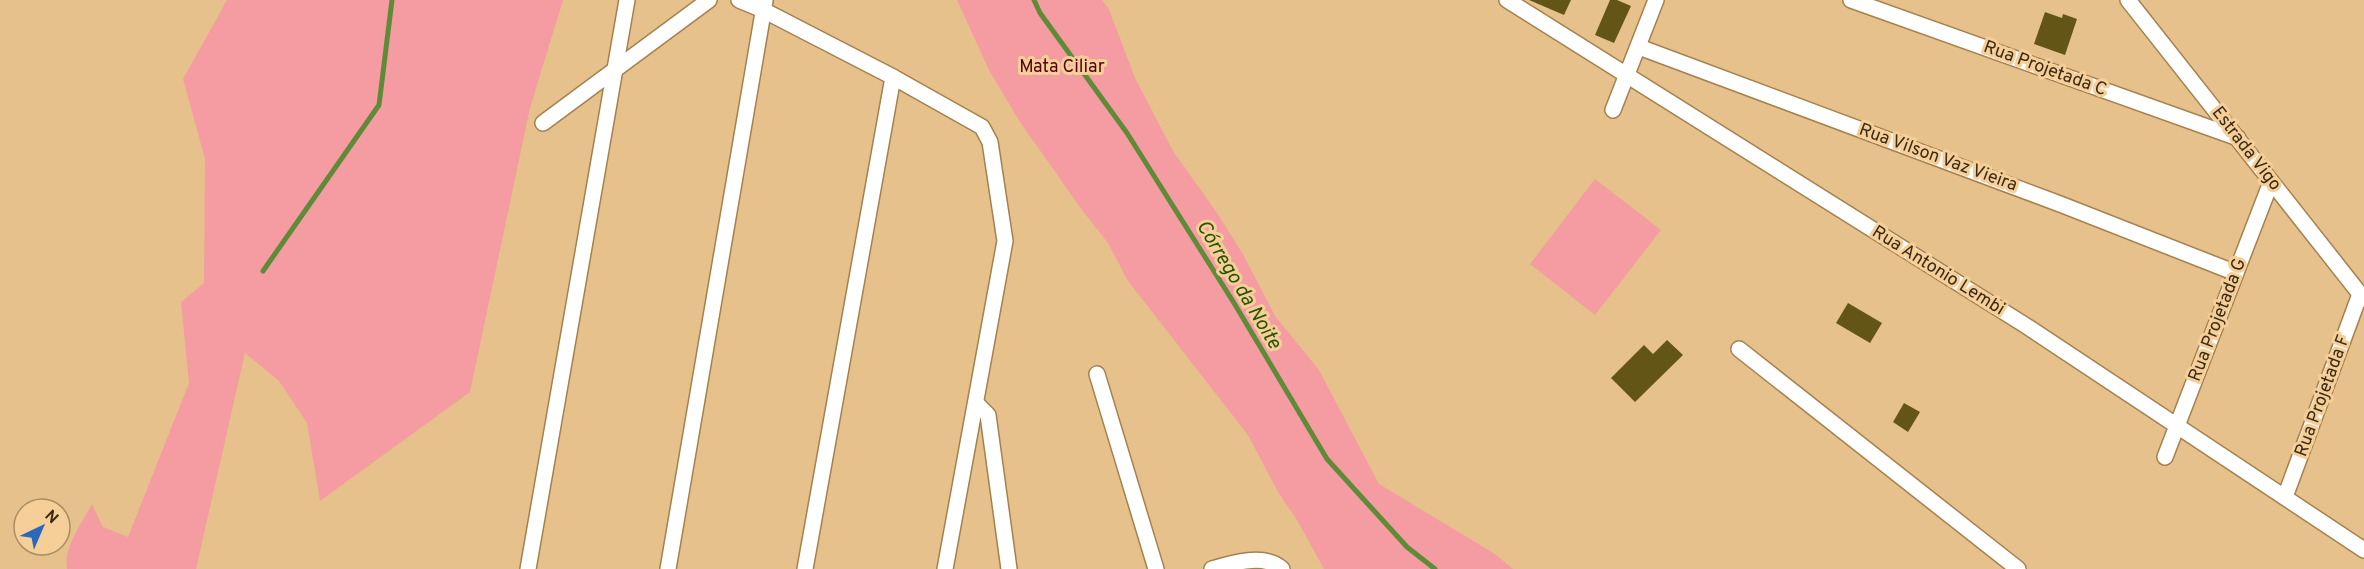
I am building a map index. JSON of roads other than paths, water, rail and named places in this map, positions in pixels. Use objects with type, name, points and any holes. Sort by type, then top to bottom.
[{"type":"street","points":[[528,569],[627,0]]},
{"type":"street","points":[[543,123],[709,0]]},
{"type":"street","points":[[739,0],[764,5],[982,127],[990,142],[1005,241],[945,569]]},
{"type":"street","name":"Rua Antonio Lembi","points":[[1507,0],[2028,327],[2364,550]]},
{"type":"street","points":[[1613,110],[1656,0]]},
{"type":"street","name":"Rua Projetada C","points":[[1851,0],[2238,138]]},
{"type":"street","name":"Estrada Vigo","points":[[2128,0],[2362,297]]},
{"type":"street","points":[[668,569],[764,5]]},
{"type":"street","name":"Rua Vilson Vaz Vieira","points":[[1639,47],[2060,204],[2236,273]]},
{"type":"street","points":[[805,569],[893,77]]},
{"type":"street","name":"Rua Projetada G","points":[[2165,457],[2271,182]]},
{"type":"street","name":"Rua Projetada F","points":[[2285,497],[2362,297]]},
{"type":"street","points":[[1738,349],[2018,569]]},
{"type":"street","points":[[1097,374],[1156,569]]},
{"type":"street","points":[[976,402],[988,415],[1009,569]]},
{"type":"street","points":[[1212,569],[1244,560],[1278,565],[1282,569]]},
{"type":"waterway","points":[[263,271],[379,105],[392,0]]},
{"type":"waterway","name":"Córrego da Noite","points":[[1034,0],[1040,13],[1127,133],[1234,303],[1327,459],[1407,547],[1435,569]]},
{"type":"park label","name":"Mata Ciliar","points":[[1062,67]]}]
